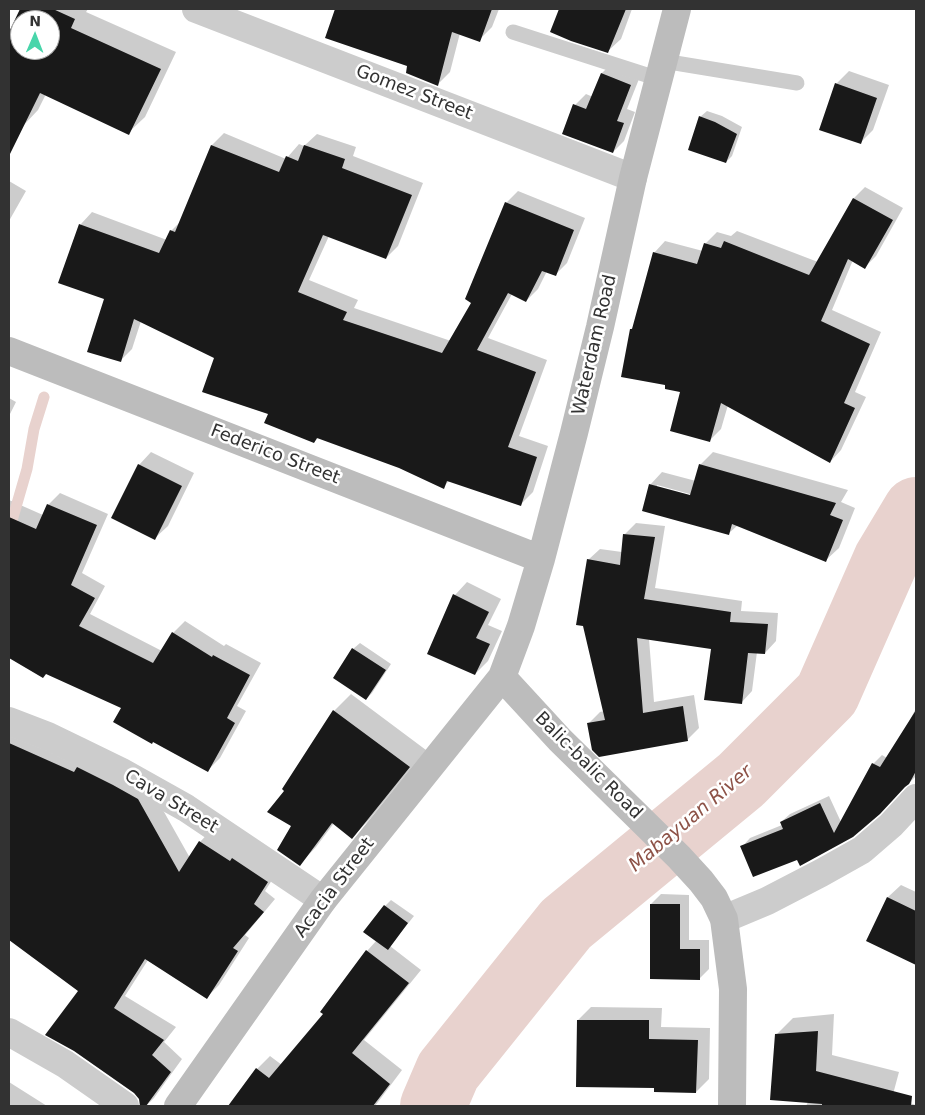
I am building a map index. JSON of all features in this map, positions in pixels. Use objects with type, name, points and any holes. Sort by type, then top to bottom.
[{"type":"street","name":"Gomez Street","points":[[196,9],[633,178]]},
{"type":"street","name":"Waterdam Road","points":[[502,677],[521,626],[541,559],[600,326],[633,178],[677,9]]},
{"type":"street","name":"Federico Street","points":[[9,351],[541,559]]},
{"type":"street","name":"Balic-balic Road","points":[[502,677],[560,740],[679,857],[714,898],[724,919],[733,989],[732,1106]]},
{"type":"street","name":"Acacia Street","points":[[178,1106],[323,900],[502,677]]},
{"type":"street","name":"Cava Street","points":[[9,720],[79,750],[186,808],[323,900]]},
{"type":"street","points":[[724,919],[775,897],[862,850],[891,825],[916,798]]},
{"type":"street","points":[[9,1032],[65,1064],[125,1106]]},
{"type":"lane","points":[[513,32],[661,70],[797,83]]},
{"type":"building","points":[[20,9],[55,10],[20,10]]},
{"type":"building","points":[[335,9],[492,9],[480,42],[452,32],[438,86],[406,73],[407,66],[325,38]]},
{"type":"building","points":[[559,9],[626,9],[608,53],[550,32]]},
{"type":"building","points":[[60,12],[75,19],[71,28],[161,69],[129,135],[40,93],[9,156],[10,30],[10,60],[60,60]]},
{"type":"building","points":[[601,73],[631,85],[617,121],[624,123],[613,153],[562,134],[573,104],[586,109]]},
{"type":"building","points":[[835,83],[877,98],[861,144],[819,130]]},
{"type":"building","points":[[699,116],[737,134],[726,163],[688,150]]},
{"type":"building","points":[[211,145],[279,172],[286,156],[298,161],[304,145],[345,159],[342,168],[412,195],[386,259],[323,235],[298,292],[347,312],[343,320],[442,353],[471,303],[465,299],[505,202],[574,230],[556,276],[542,271],[526,302],[508,293],[477,350],[536,372],[508,447],[537,457],[521,506],[447,481],[444,489],[399,468],[317,438],[314,443],[264,423],[268,414],[202,392],[214,358],[134,319],[121,362],[87,352],[104,299],[58,283],[79,224],[159,253],[170,230],[175,232]]},
{"type":"building","points":[[853,198],[893,220],[865,269],[848,259],[821,321],[870,344],[844,403],[855,408],[830,463],[721,403],[710,442],[670,431],[680,392],[665,389],[665,385],[621,377],[630,329],[632,329],[653,252],[697,264],[704,243],[721,248],[724,241],[809,275]]},
{"type":"building","points":[[138,464],[182,486],[155,540],[111,518]]},
{"type":"building","points":[[699,464],[836,503],[830,515],[843,520],[826,562],[732,524],[729,535],[642,511],[649,484],[690,495]]},
{"type":"building","points":[[47,504],[97,525],[71,585],[95,598],[79,626],[153,663],[172,632],[212,657],[213,655],[250,675],[227,718],[235,723],[208,772],[113,722],[121,708],[46,674],[43,678],[9,658],[9,517],[36,529]]},
{"type":"building","points":[[623,534],[655,537],[644,599],[731,612],[730,622],[768,624],[765,654],[748,653],[742,704],[704,700],[711,649],[637,638],[643,713],[683,706],[688,741],[599,757],[592,750],[587,723],[605,720],[583,626],[576,625],[587,559],[620,565]]},
{"type":"building","points":[[453,594],[489,612],[476,638],[490,644],[475,675],[427,654]]},
{"type":"building","points":[[352,648],[386,670],[366,700],[333,678]]},
{"type":"building","points":[[333,710],[410,767],[352,839],[332,823],[300,866],[277,850],[291,826],[267,812],[284,791],[282,789]]},
{"type":"building","points":[[916,710],[916,771],[909,784],[880,814],[853,837],[800,866],[797,860],[753,877],[740,846],[783,829],[780,822],[820,803],[834,833],[872,763],[880,767]]},
{"type":"building","points":[[9,743],[74,772],[77,767],[138,799],[179,872],[199,841],[230,861],[232,858],[268,882],[254,904],[264,912],[233,948],[238,951],[207,999],[145,959],[114,1008],[164,1040],[152,1055],[171,1072],[146,1106],[140,1106],[139,1099],[134,1093],[74,1051],[45,1035],[78,991],[9,940]]},
{"type":"building","points":[[887,897],[916,911],[916,965],[866,941]]},
{"type":"building","points":[[650,904],[680,904],[680,949],[700,949],[700,980],[650,979]]},
{"type":"building","points":[[384,905],[408,923],[388,950],[363,932]]},
{"type":"building","points":[[366,950],[409,983],[352,1053],[390,1084],[373,1106],[228,1106],[256,1068],[269,1078],[323,1014],[320,1012]]},
{"type":"building","points":[[577,1020],[649,1020],[649,1039],[698,1040],[696,1093],[654,1092],[654,1088],[576,1087]]},
{"type":"building","points":[[818,1031],[816,1071],[912,1096],[911,1106],[822,1106],[822,1104],[770,1100],[775,1034]]},
{"type":"waterway","points":[[9,531],[27,469],[34,429],[44,397]]},
{"type":"waterway","name":"Mabayuan River","points":[[433,1106],[448,1071],[566,924],[741,780],[827,694],[886,560],[916,510]]}]
